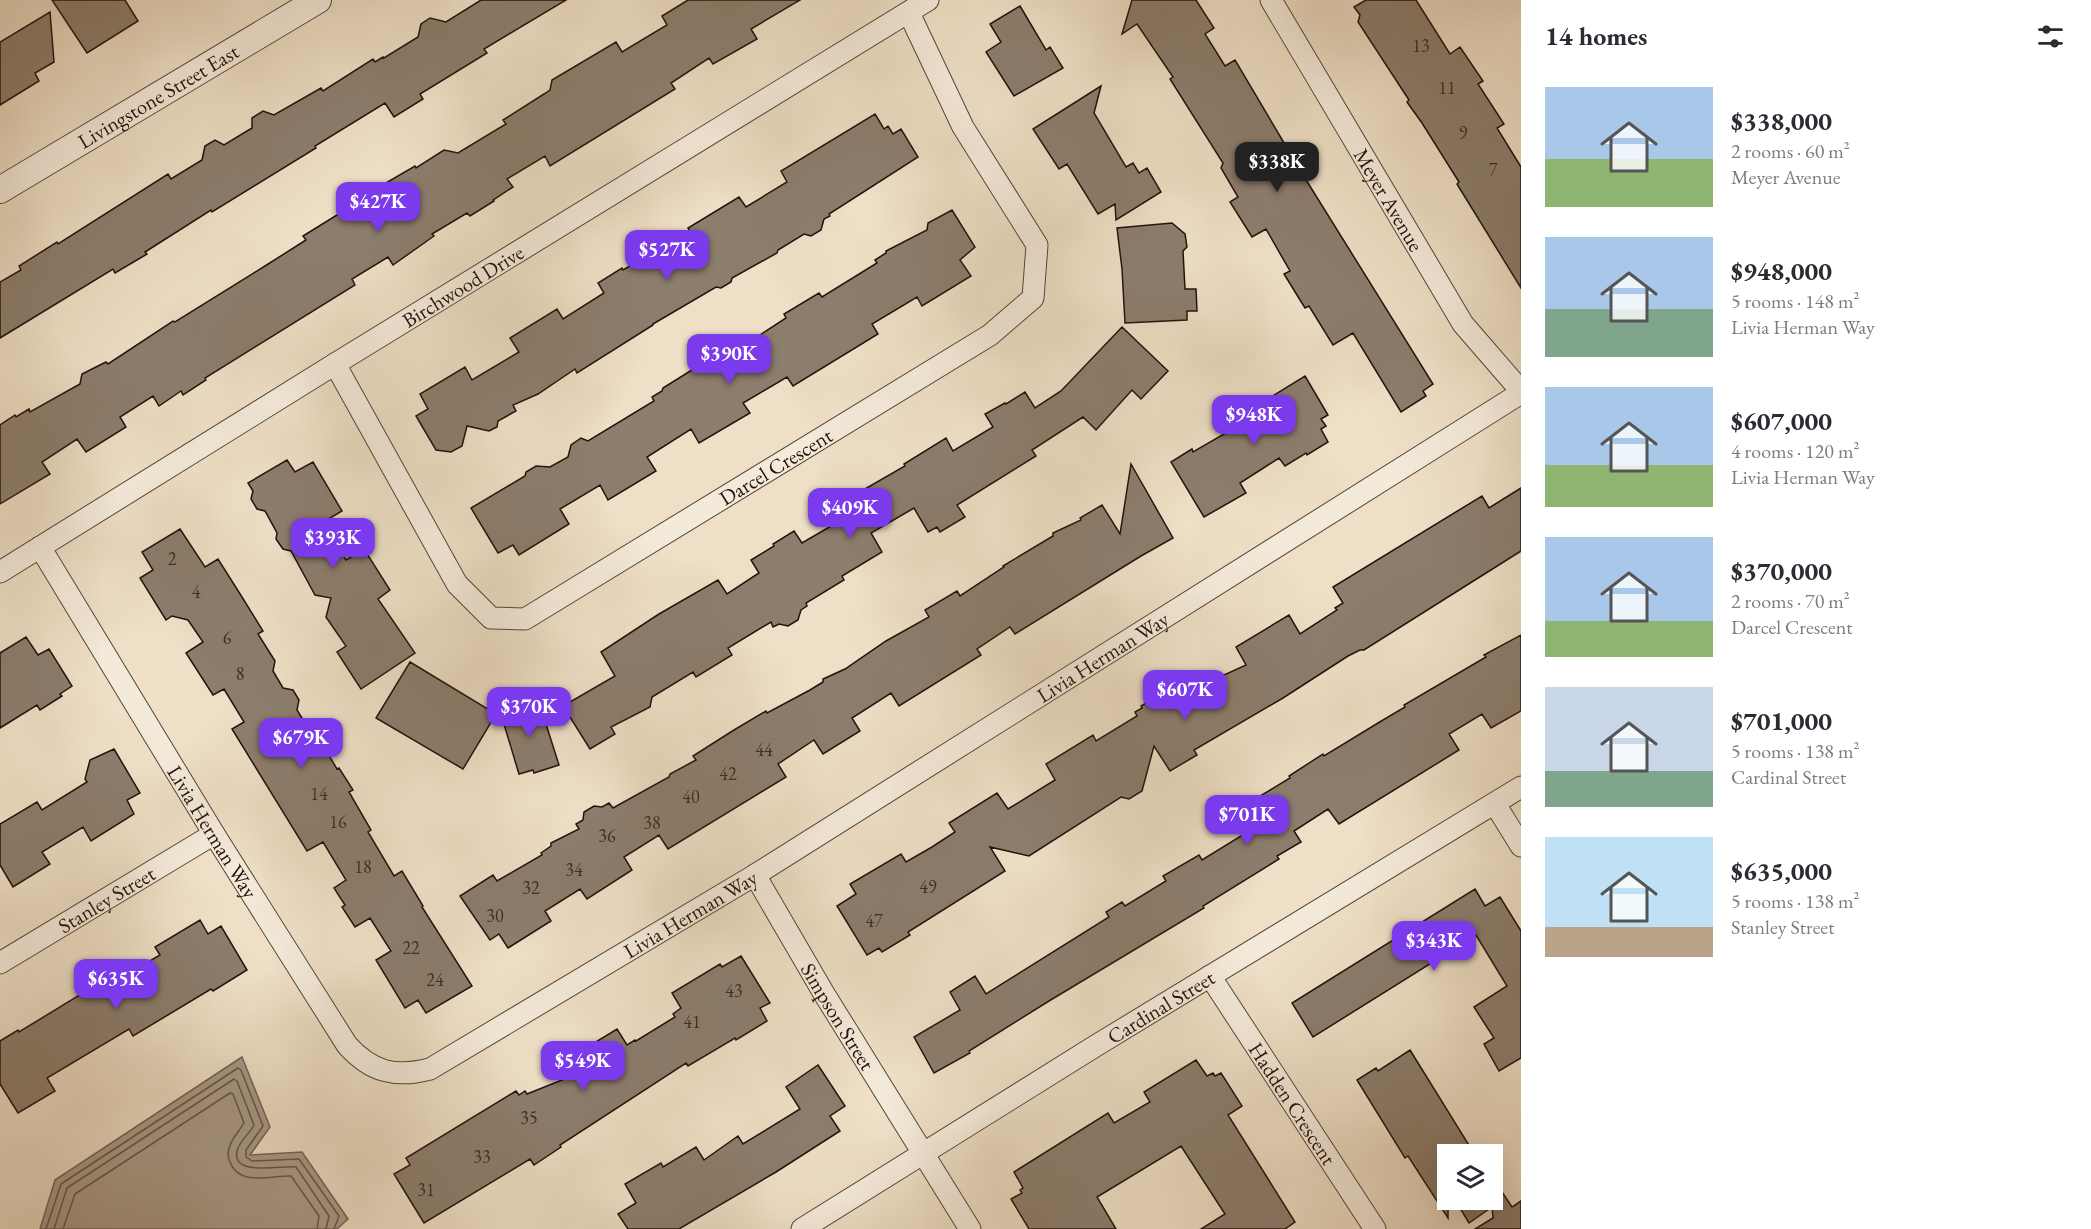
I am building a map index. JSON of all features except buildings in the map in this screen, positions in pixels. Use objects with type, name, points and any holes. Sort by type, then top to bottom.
[{"type":"street","name":"Livingstone Street East","points":[[0,190],[318,0]]},
{"type":"street","name":"Birchwood Drive","points":[[0,572],[928,0]]},
{"type":"street","name":"Meyer Avenue","points":[[1271,0],[1463,324],[1521,392]]},
{"type":"street","name":"Darcel Crescent","points":[[335,364],[457,584],[491,618],[525,619],[990,335],[1033,298],[1037,245],[963,127],[909,13]]},
{"type":"street","name":"Livia Herman Way","points":[[40,547],[214,834],[347,1045],[370,1066],[389,1072],[409,1074],[430,1069],[755,875],[1521,392]]},
{"type":"street","name":"Cardinal Street","points":[[802,1229],[1210,976],[1521,787]]},
{"type":"street","points":[[1495,804],[1521,846]]},
{"type":"street","name":"Stanley Street","points":[[0,963],[214,834]]},
{"type":"street","name":"Simpson Street","points":[[755,875],[823,992],[970,1229]]},
{"type":"street","name":"Hadden Crescent","points":[[1210,976],[1375,1229]]},
{"type":"water","points":[[242,1057],[270,1127],[250,1155],[302,1152],[348,1219],[337,1229],[40,1229],[55,1180]]}]
